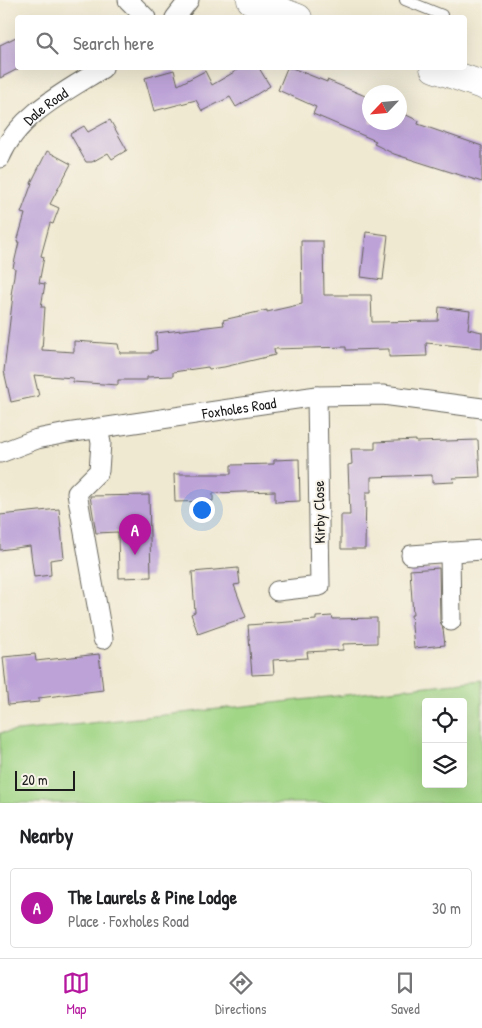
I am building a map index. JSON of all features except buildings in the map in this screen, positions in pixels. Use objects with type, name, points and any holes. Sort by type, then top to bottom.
[{"type":"main road","points":[[252,0],[290,15]]},
{"type":"main road","points":[[440,70],[482,85]]},
{"type":"street","points":[[128,0],[143,15]]},
{"type":"street","points":[[178,15],[189,0]]},
{"type":"street","name":"Dale Road","points":[[0,158],[5,146],[17,130],[30,118],[54,99],[100,70]]},
{"type":"street","name":"Foxholes Road","points":[[0,453],[37,439],[98,428],[317,396],[383,395],[482,408]]},
{"type":"street","name":"Kirby Close","points":[[277,591],[320,586],[317,396]]},
{"type":"street","points":[[98,428],[101,443],[99,471],[77,494],[103,638]]},
{"type":"street","points":[[411,555],[482,550]]},
{"type":"street","points":[[450,552],[452,621]]},
{"type":"lane","points":[[405,0],[442,15]]},
{"type":"green space","points":[[482,680],[482,803],[0,803],[0,733]]},
{"type":"place","name":"The Laurels & Pine Lodge","points":[[135,555]]}]
